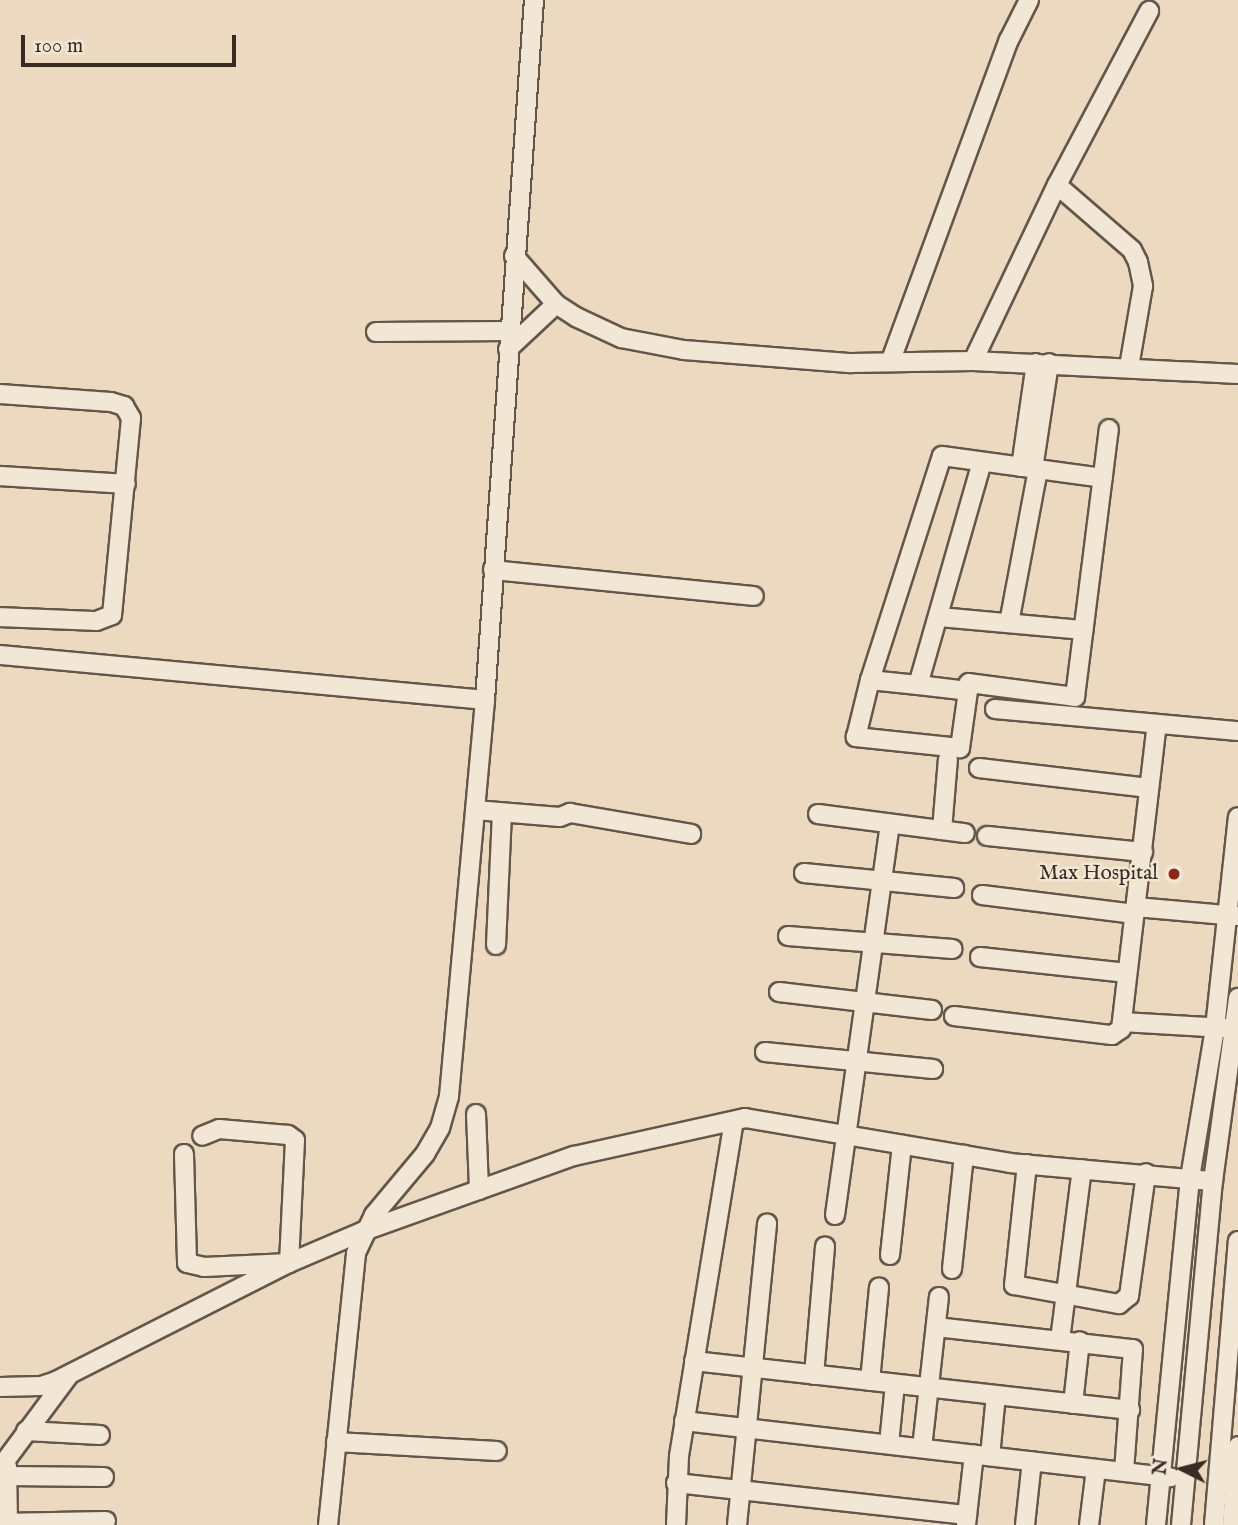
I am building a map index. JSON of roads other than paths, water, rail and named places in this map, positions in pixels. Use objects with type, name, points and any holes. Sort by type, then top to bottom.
[{"type":"street","points":[[328,1525],[353,1275],[364,1231],[425,1154],[440,1128],[449,1096],[485,700],[508,340],[534,0]]},
{"type":"street","points":[[891,360],[1009,40],[1029,0]]},
{"type":"street","points":[[973,360],[1057,185],[1149,11]]},
{"type":"street","points":[[1057,185],[1132,250],[1138,262],[1143,286],[1129,367]]},
{"type":"street","points":[[514,256],[556,304],[621,338],[684,350],[851,363],[973,360],[1238,374]]},
{"type":"street","points":[[376,332],[508,340],[556,304]]},
{"type":"street","points":[[1009,623],[1031,468],[1042,363]]},
{"type":"street","points":[[0,394],[124,406],[131,418],[112,615],[96,621],[0,617]]},
{"type":"street","points":[[1102,478],[942,456],[870,680],[856,737],[960,748],[969,683],[1075,696],[1109,429]]},
{"type":"street","points":[[918,685],[940,617],[982,462]]},
{"type":"street","points":[[0,476],[126,484]]},
{"type":"street","points":[[493,570],[754,596]]},
{"type":"street","points":[[940,617],[1083,630]]},
{"type":"street","points":[[0,655],[485,700]]},
{"type":"street","points":[[870,680],[968,691]]},
{"type":"street","points":[[995,709],[1238,732]]},
{"type":"street","points":[[954,1016],[1112,1035],[1123,1022],[1157,724]]},
{"type":"street","points":[[942,830],[948,760]]},
{"type":"street","points":[[979,768],[1149,788]]},
{"type":"street","points":[[475,810],[560,817],[570,813],[691,834]]},
{"type":"street","points":[[496,945],[502,813]]},
{"type":"street","points":[[818,814],[965,833]]},
{"type":"street","points":[[1156,1525],[1191,1178],[1215,1028],[1229,972],[1238,817]]},
{"type":"street","points":[[835,1215],[844,1135],[890,824]]},
{"type":"street","points":[[987,836],[1143,852]]},
{"type":"street","points":[[804,873],[954,888]]},
{"type":"street","points":[[982,895],[1136,911],[1232,915]]},
{"type":"street","points":[[788,936],[952,949]]},
{"type":"street","points":[[980,957],[1127,973]]},
{"type":"street","points":[[779,992],[932,1010]]},
{"type":"street","points":[[1181,1525],[1213,1181],[1238,998]]},
{"type":"street","points":[[1123,1022],[1234,1029]]},
{"type":"street","points":[[765,1052],[933,1069]]},
{"type":"street","points":[[476,1114],[479,1190]]},
{"type":"street","points":[[0,1387],[41,1386],[289,1263],[364,1231],[574,1156],[745,1118],[1027,1164],[1213,1181]]},
{"type":"street","points":[[676,1525],[676,1483],[684,1420],[734,1121]]},
{"type":"street","points":[[202,1136],[219,1129],[289,1135],[295,1140],[289,1263]]},
{"type":"street","points":[[890,1255],[902,1145]]},
{"type":"street","points":[[184,1154],[187,1263],[204,1267],[289,1263]]},
{"type":"street","points":[[952,1269],[964,1155]]},
{"type":"street","points":[[1027,1164],[1014,1285],[1119,1304],[1127,1301],[1146,1173]]},
{"type":"street","points":[[1059,1339],[1082,1169]]},
{"type":"street","points":[[737,1525],[767,1223]]},
{"type":"street","points":[[1214,1525],[1233,1383],[1238,1241]]},
{"type":"street","points":[[814,1375],[825,1246]]},
{"type":"street","points":[[870,1381],[879,1287]]},
{"type":"street","points":[[922,1448],[939,1297]]},
{"type":"street","points":[[936,1327],[1133,1349],[1124,1472]]},
{"type":"street","points":[[1073,1404],[1080,1341]]},
{"type":"street","points":[[694,1361],[1130,1410]]},
{"type":"street","points":[[71,1373],[26,1431],[5,1467],[5,1524],[106,1521]]},
{"type":"street","points":[[888,1444],[895,1384]]},
{"type":"street","points":[[676,1483],[740,1489],[910,1517],[967,1520],[996,1395]]},
{"type":"street","points":[[684,1420],[1185,1479]]},
{"type":"street","points":[[26,1431],[100,1435]]},
{"type":"street","points":[[336,1442],[497,1451]]},
{"type":"street","points":[[1232,1525],[1238,1446]]},
{"type":"street","points":[[1025,1525],[1032,1461]]},
{"type":"street","points":[[5,1467],[104,1477]]},
{"type":"street","points":[[1089,1525],[1096,1469]]},
{"type":"place","name":"Max Hospital","points":[[1174,874]]}]
